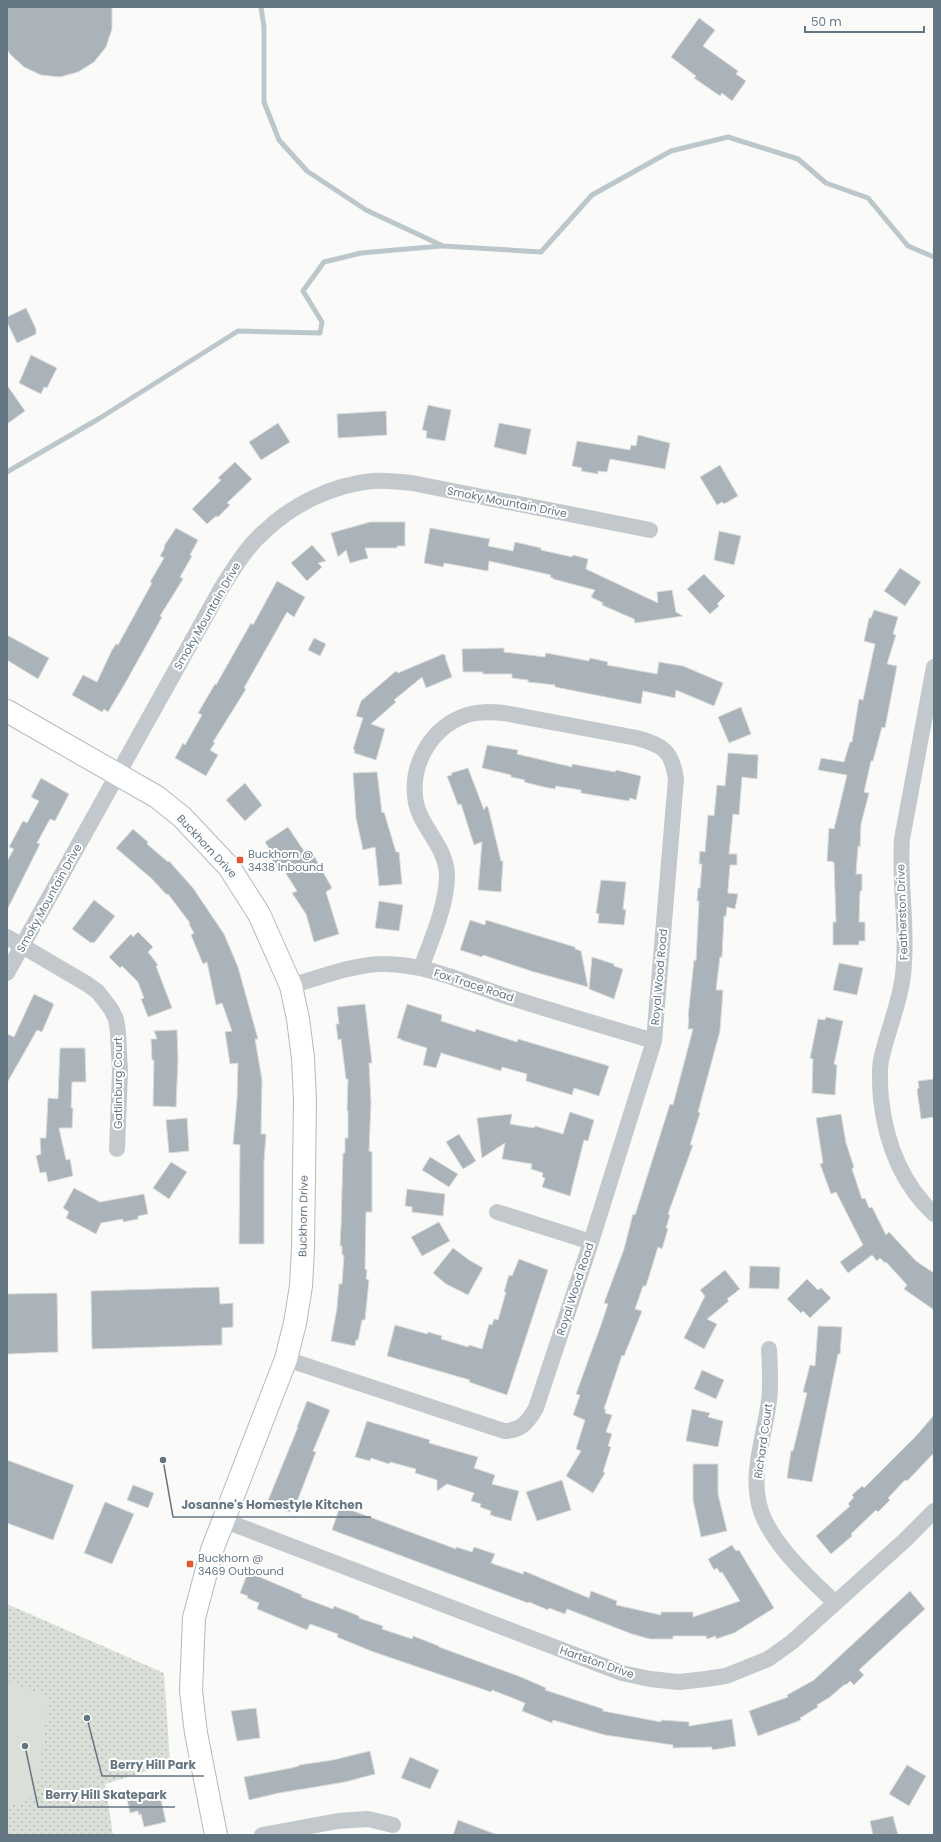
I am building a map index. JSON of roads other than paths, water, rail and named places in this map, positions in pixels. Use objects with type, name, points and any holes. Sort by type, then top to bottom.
[{"type":"street","name":"Smoky Mountain Drive","points":[[7,973],[222,586],[241,558],[264,531],[284,515],[304,502],[347,486],[371,481],[388,481],[412,483],[650,530]]},
{"type":"street","name":"Featherston Drive","points":[[934,667],[902,839],[900,861],[904,912],[904,965],[899,994],[881,1061],[880,1087],[883,1118],[890,1147],[905,1178],[923,1204],[934,1214]]},
{"type":"street","name":"Buckhorn Drive","points":[[7,710],[157,797],[182,817],[229,867],[259,914],[291,986],[303,1058],[305,1100],[301,1286],[295,1323],[286,1359],[223,1520],[206,1568],[194,1618],[191,1691],[196,1733],[216,1835]]},
{"type":"street","name":"Royal Wood Road","points":[[286,1359],[504,1431],[512,1431],[525,1425],[536,1408],[591,1242],[654,1041],[676,779],[674,764],[670,754],[652,742],[504,713],[488,712],[468,714],[450,722],[437,732],[426,746],[419,763],[415,782],[416,804],[422,817],[436,839],[447,875],[445,894],[421,968]]},
{"type":"street","name":"Gatlinburg Court","points":[[7,937],[88,984],[98,992],[111,1009],[116,1019],[120,1045],[117,1149]]},
{"type":"street","name":"Fox Trace Road","points":[[291,986],[369,965],[396,964],[421,968],[543,1008],[654,1041]]},
{"type":"street","points":[[497,1212],[591,1242]]},
{"type":"street","name":"Richard Court","points":[[769,1349],[769,1400],[756,1481],[759,1501],[764,1520],[777,1542],[835,1602]]},
{"type":"street","name":"Hartston Drive","points":[[223,1520],[622,1673],[650,1679],[679,1682],[726,1676],[768,1658],[792,1642],[892,1552],[934,1511]]},
{"type":"street","points":[[262,1835],[346,1821],[368,1819],[393,1825]]},
{"type":"waterway","points":[[261,7],[264,27],[264,102],[279,140],[307,171],[366,210],[443,246],[541,252],[592,195],[671,151],[728,137],[798,159],[826,183],[868,198],[908,246],[934,257]]},
{"type":"waterway","points":[[7,472],[100,418],[238,331],[320,333],[322,322],[303,291],[324,262],[361,253],[441,246]]},
{"type":"place","name":"Buckhorn @ 3438 Inbound","points":[[240,860]]},
{"type":"place","name":"Josanne's Homestyle Kitchen","points":[[163,1460]]},
{"type":"place","name":"Buckhorn @ 3469 Outbound","points":[[190,1564]]},
{"type":"place","name":"Berry Hill Park","points":[[87,1718]]},
{"type":"place","name":"Berry Hill Skatepark","points":[[25,1746]]}]
